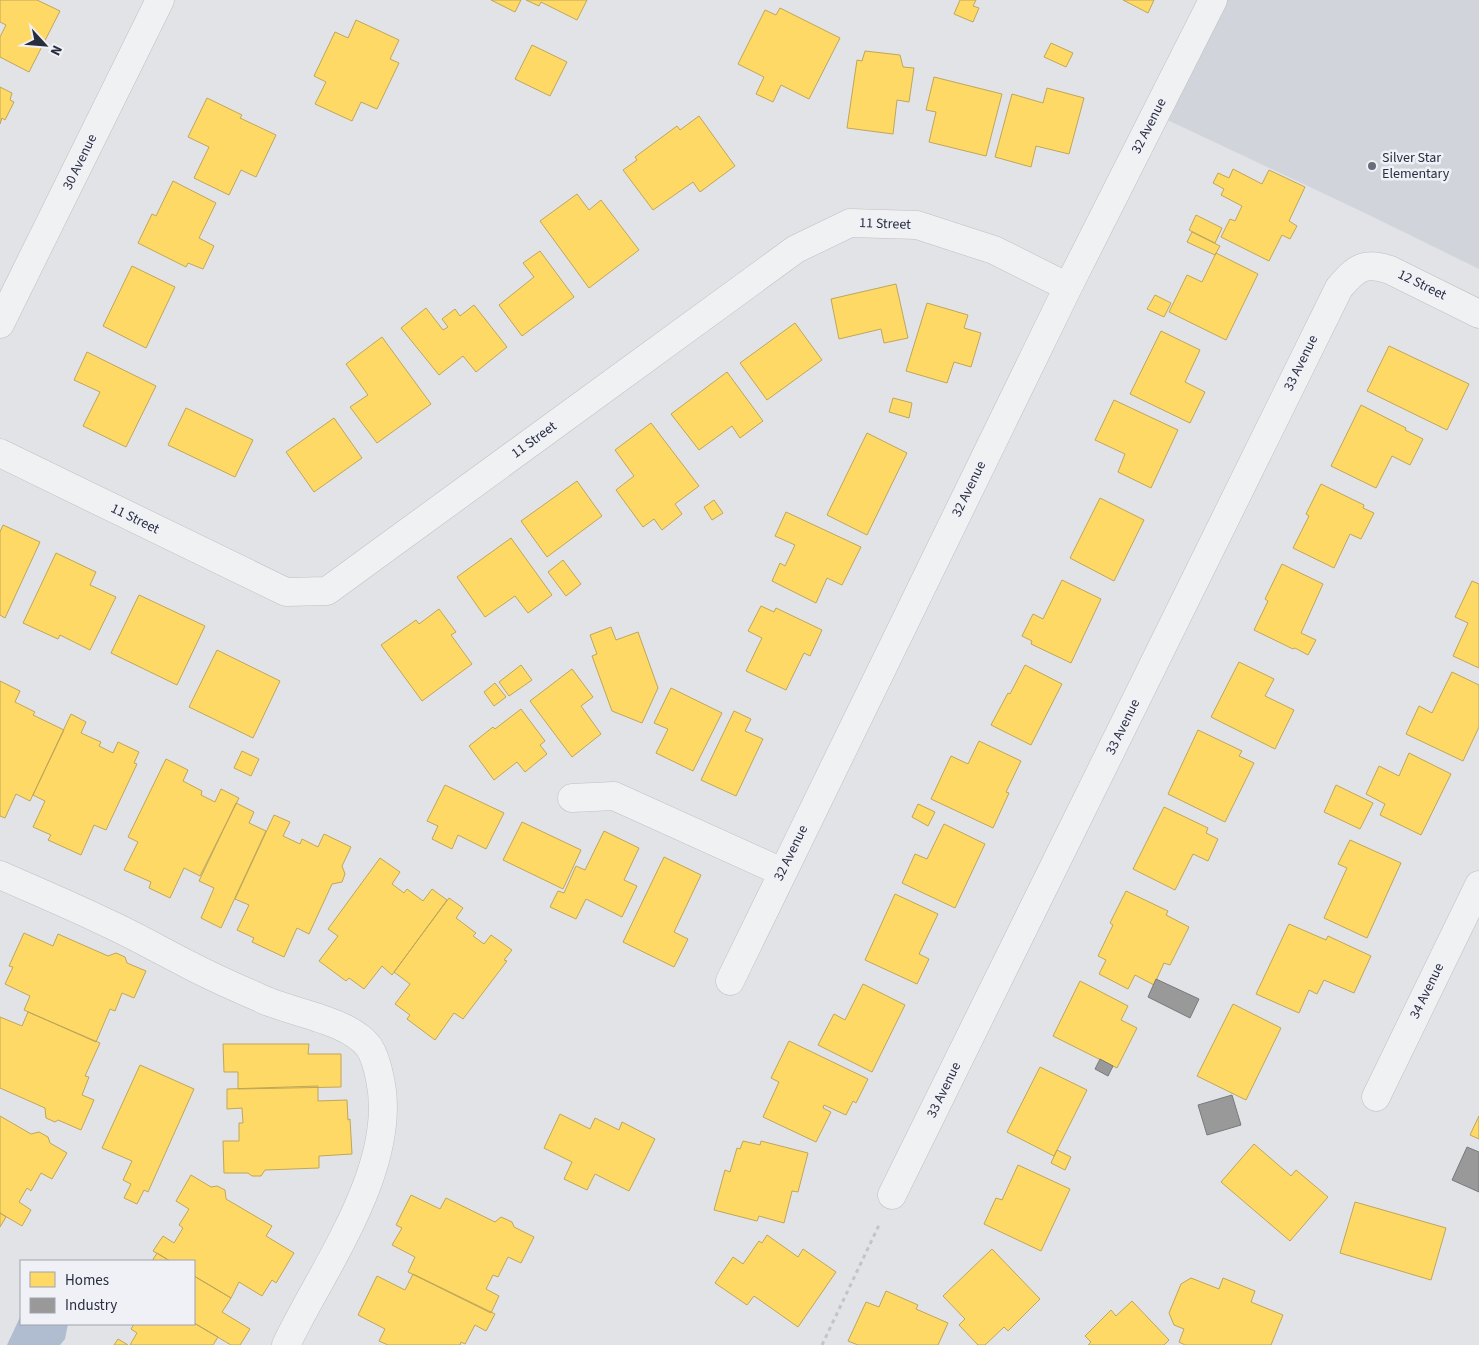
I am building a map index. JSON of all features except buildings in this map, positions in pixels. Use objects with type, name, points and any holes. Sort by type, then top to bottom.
[{"type":"street","name":"30 Avenue","points":[[0,324],[160,0]]},
{"type":"street","name":"32 Avenue","points":[[730,981],[1068,287],[1213,0]]},
{"type":"street","name":"11 Street","points":[[0,453],[286,592],[327,591],[796,249],[850,223],[918,225],[994,250],[1068,287]]},
{"type":"street","name":"12 Street","points":[[1363,266],[1377,265],[1390,270],[1479,314]]},
{"type":"street","name":"33 Avenue","points":[[892,1195],[1339,288],[1350,275],[1363,266]]},
{"type":"street","points":[[572,798],[614,796],[782,872]]},
{"type":"street","points":[[0,875],[108,923],[192,967],[267,1002],[330,1022],[354,1034],[369,1047],[378,1067],[384,1095],[381,1135],[372,1170],[355,1213],[286,1345]]},
{"type":"street","name":"34 Avenue","points":[[1376,1097],[1479,886]]},
{"type":"path","points":[[822,1345],[868,1251],[892,1195]]},
{"type":"shaded area","name":"Silver Star Elementary","points":[[1216,0],[1479,0],[1479,269],[1161,117]]},
{"type":"water","points":[[20,1317],[20,1325],[68,1325],[65,1339],[60,1345],[7,1345]]},
{"type":"place","name":"Silver Star Elementary","points":[[1372,166]]}]
